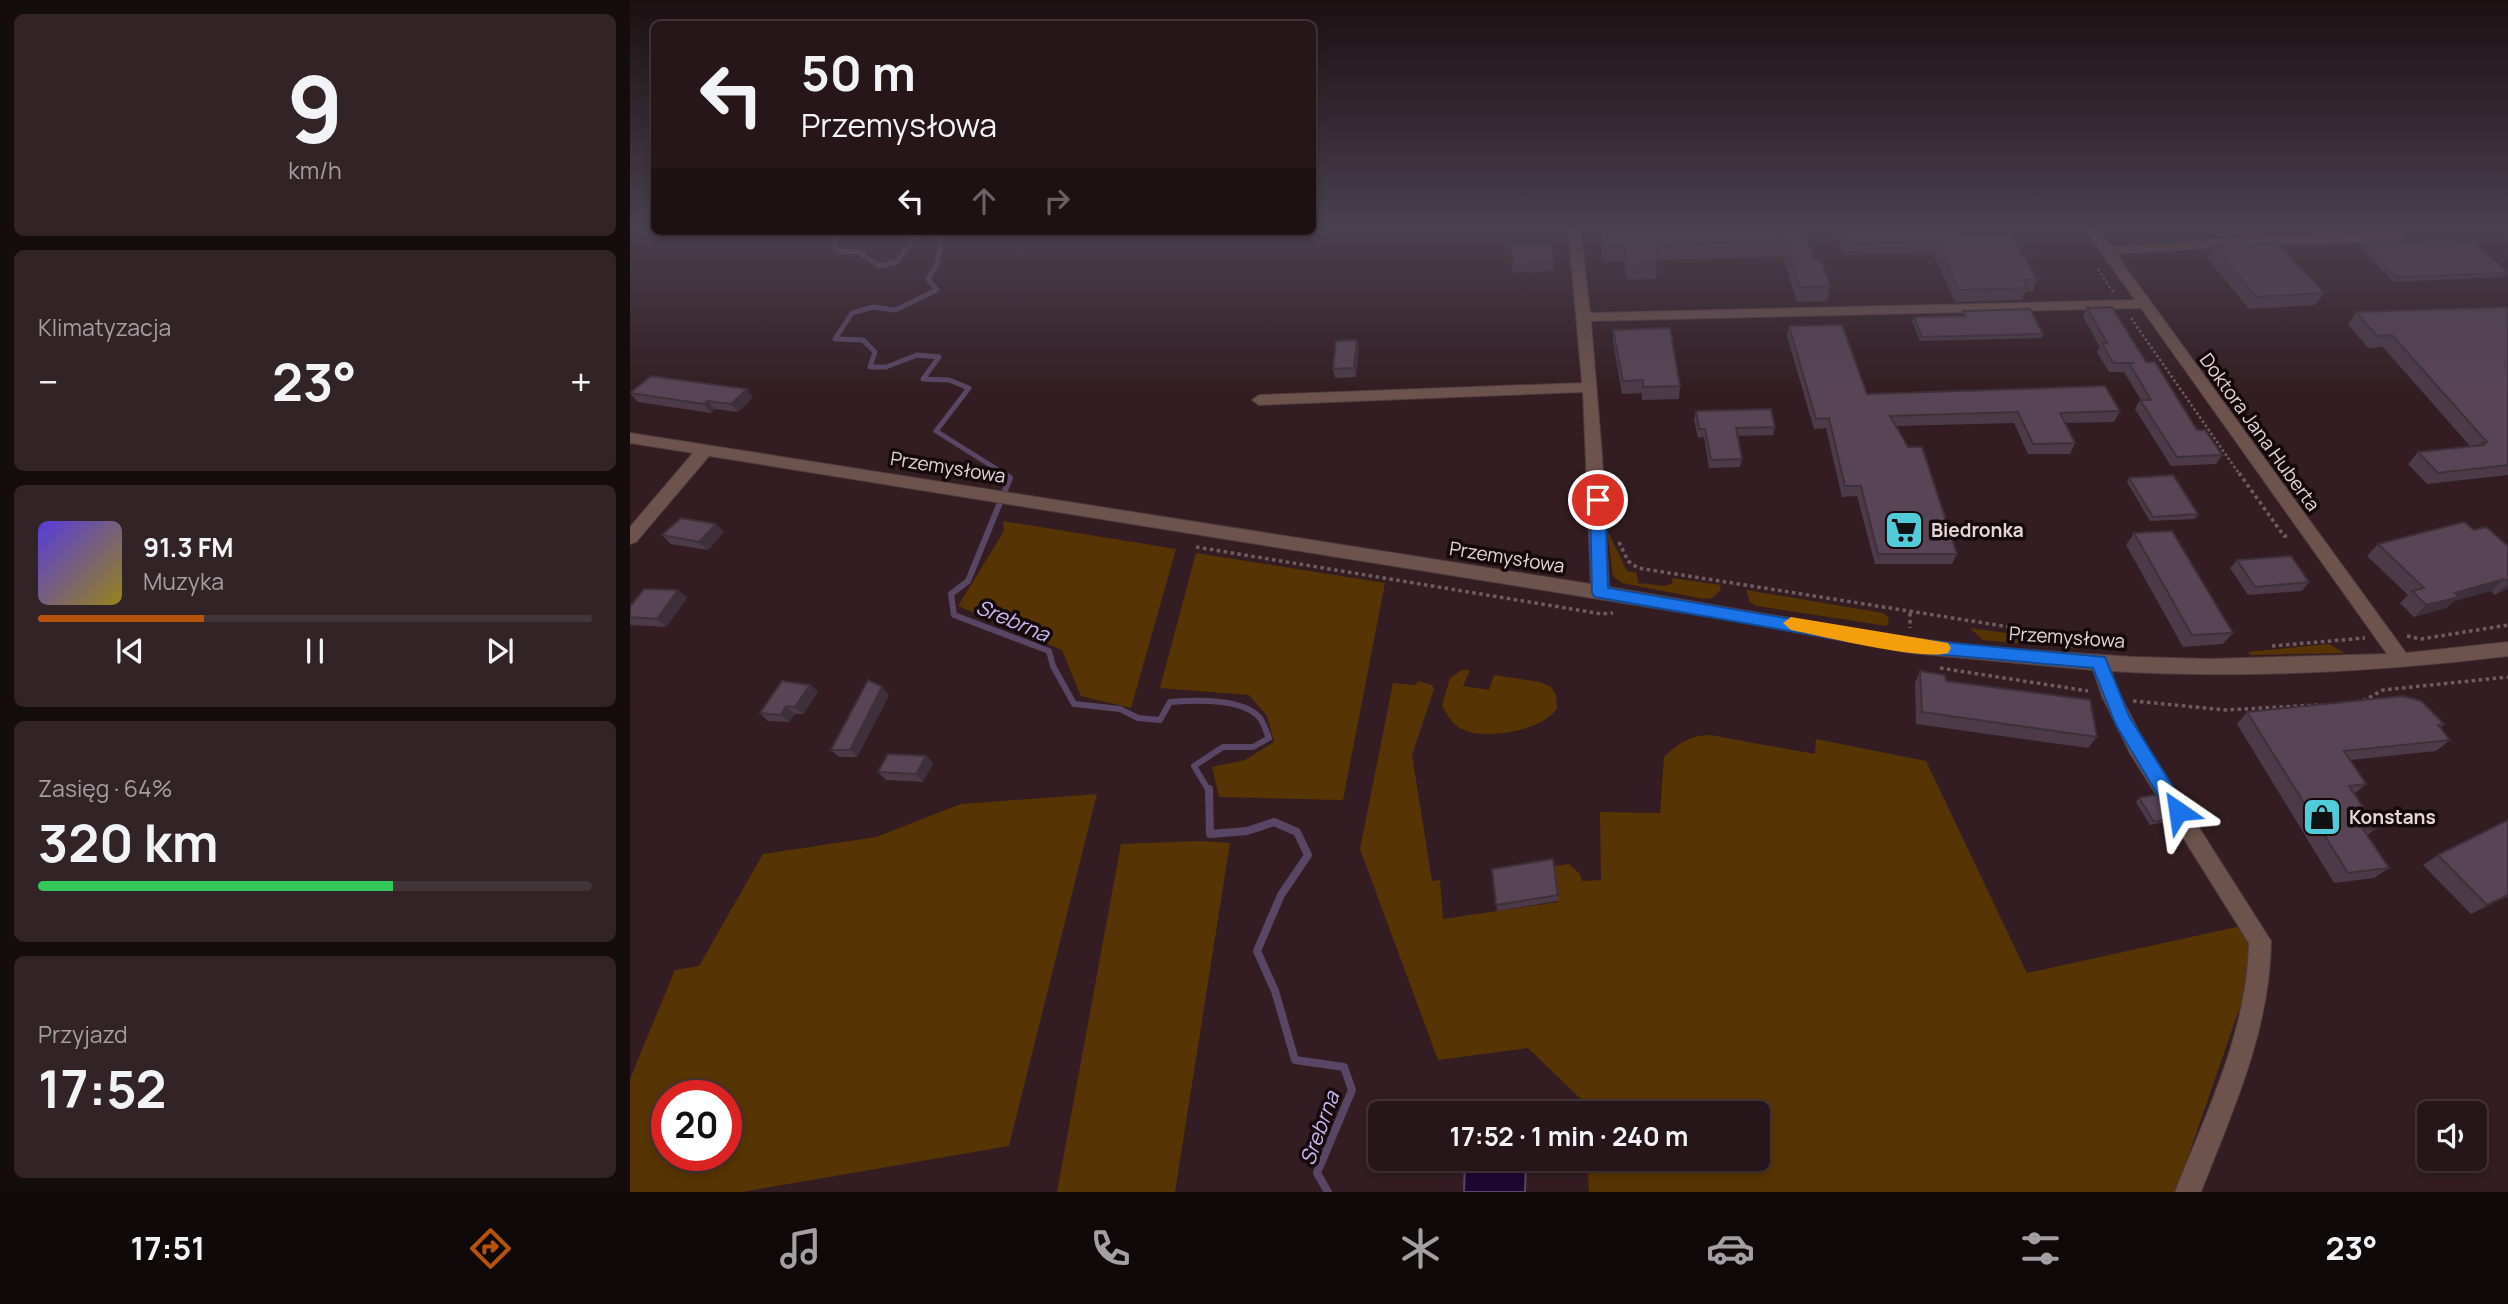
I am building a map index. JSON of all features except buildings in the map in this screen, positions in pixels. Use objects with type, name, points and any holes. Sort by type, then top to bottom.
[{"type":"street","points":[[1581,282],[1590,387],[1600,593]]},
{"type":"street","name":"Doktora Jana Huberta","points":[[2128,282],[2401,660]]},
{"type":"street","points":[[1585,317],[2144,304]]},
{"type":"street","points":[[1259,400],[1590,387]]},
{"type":"street","name":"Przemysłowa","points":[[630,438],[1600,593],[1910,646],[2195,667],[2265,667],[2401,660],[2508,649]]},
{"type":"street","points":[[630,538],[705,450]]},
{"type":"street","points":[[2099,662],[2111,696],[2137,747],[2260,941],[2262,968],[2249,1029],[2188,1192]]},
{"type":"path","points":[[2122,305],[2276,527]]},
{"type":"path","points":[[1617,537],[1625,559],[1632,566],[2113,644]]},
{"type":"path","points":[[1188,546],[1602,614],[1617,612]]},
{"type":"path","points":[[1910,613],[1910,631]]},
{"type":"path","points":[[2402,635],[2421,639],[2508,625]]},
{"type":"path","points":[[2264,648],[2301,642],[2364,639],[2365,629]]},
{"type":"path","points":[[2378,682],[2383,690]]},
{"type":"shaded area","points":[[1003,521],[1176,549],[1131,708],[1081,696],[1062,650],[958,606],[1004,531]]},
{"type":"shaded area","points":[[1607,530],[1627,571],[1637,573],[1638,583],[1665,586],[1673,583],[1672,578],[1721,585],[1720,591],[1712,598],[1704,599],[1622,583],[1613,576]]},
{"type":"shaded area","points":[[1196,553],[1385,583],[1343,800],[1219,797],[1212,767],[1245,760],[1274,742],[1267,716],[1249,695],[1160,688]]},
{"type":"shaded area","points":[[1746,590],[1883,613],[1889,618],[1887,626],[1757,606],[1750,602]]},
{"type":"shaded area","points":[[1970,628],[2090,645],[2079,649],[1983,640]]},
{"type":"shaded area","points":[[2329,644],[2345,653],[2251,655],[2248,652]]},
{"type":"shaded area","points":[[1462,670],[1470,670],[1463,686],[1489,690],[1494,675],[1540,682],[1551,687],[1556,695],[1557,708],[1540,723],[1528,728],[1486,734],[1464,730],[1454,723],[1442,705],[1450,678]]},
{"type":"shaded area","points":[[1418,681],[1432,685],[1434,689],[1412,755],[1432,881],[1440,880],[1443,919],[1558,902],[1553,866],[1569,864],[1580,874],[1582,881],[1601,880],[1600,812],[1660,813],[1664,757],[1685,741],[1710,735],[1815,754],[1816,739],[1926,761],[2027,973],[2241,926],[2250,947],[2242,1001],[2176,1192],[1589,1192],[1588,1171],[1770,1171],[1770,1101],[1583,1101],[1528,1048],[1438,1060],[1360,849],[1393,683],[1416,685]]},
{"type":"shaded area","points":[[1097,794],[1009,1146],[742,1192],[630,1192],[630,1079],[675,970],[699,966],[763,854],[876,837],[961,804]]},
{"type":"shaded area","points":[[1200,841],[1230,843],[1175,1192],[1057,1192],[1121,844]]},
{"type":"shaded area","points":[[1465,1171],[1526,1171],[1525,1192],[1464,1192]]},
{"type":"waterway","name":"Srebrna","points":[[930,282],[937,290],[895,310],[873,307],[852,313],[835,339],[863,340],[875,352],[870,367],[886,367],[917,355],[939,357],[923,379],[949,380],[969,388],[936,431],[1006,475]]},
{"type":"waterway","name":"Srebrna","points":[[1004,473],[1010,478],[968,581],[951,594],[954,615],[1049,651],[1053,666],[1074,704],[1120,709],[1138,718],[1160,720],[1170,702],[1218,702],[1252,711],[1260,718],[1269,738],[1253,747],[1223,747],[1194,766],[1209,791]]},
{"type":"waterway","name":"Srebrna","points":[[1209,789],[1210,834],[1247,831],[1274,822],[1297,832],[1308,855],[1281,895],[1257,951],[1275,991],[1295,1060],[1344,1067],[1352,1090],[1317,1173],[1328,1192]]},
{"type":"slow traffic","points":[[1791,623],[1910,646],[1942,648]]},
{"type":"place","name":"Biedronka","points":[[1904,530]]},
{"type":"place","name":"Konstans","points":[[2322,817]]},
{"type":"route","points":[[1598,500],[1600,593],[1910,646],[2099,662],[2122,720],[2178,811]]}]
